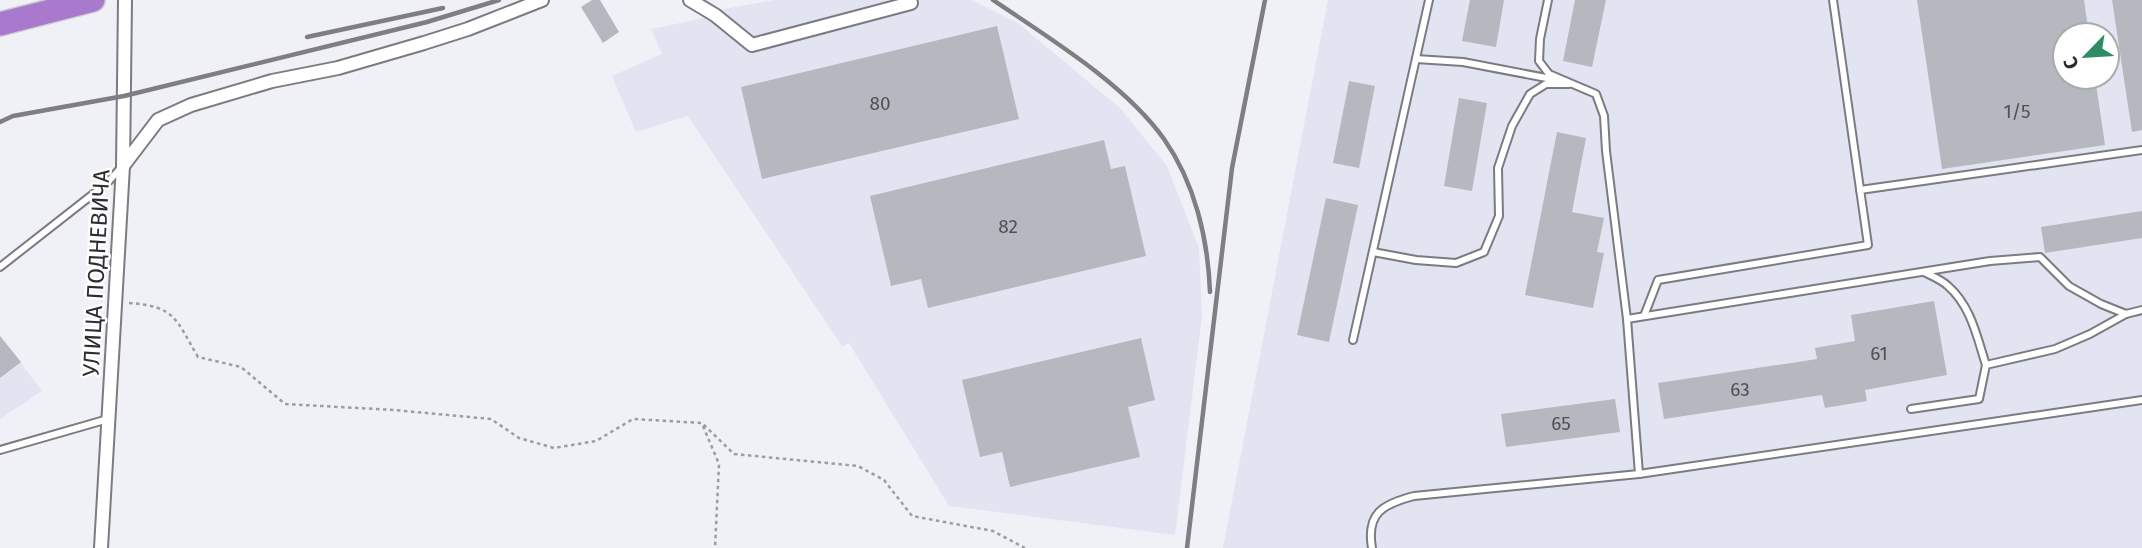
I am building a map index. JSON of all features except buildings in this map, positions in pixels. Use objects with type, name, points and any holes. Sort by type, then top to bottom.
[{"type":"highway","points":[[0,24],[93,0]]},
{"type":"street","name":"УЛИЦА ПОДНЕВИЧА","points":[[101,548],[123,166],[125,0]]},
{"type":"street","points":[[123,166],[159,120],[191,105],[272,81],[338,68],[424,43],[542,0]]},
{"type":"street","points":[[690,0],[715,15],[752,44],[911,3]]},
{"type":"lane","points":[[1353,340],[1429,0]]},
{"type":"lane","points":[[1548,0],[1540,39],[1539,61],[1549,74],[1596,94],[1604,116],[1627,319],[1639,474]]},
{"type":"lane","points":[[1644,316],[1658,280],[1868,245],[1833,0]]},
{"type":"lane","points":[[1416,59],[1464,62],[1572,84]]},
{"type":"lane","points":[[1373,252],[1416,260],[1456,263],[1484,252],[1499,216],[1498,168],[1512,126],[1530,94],[1546,84],[1572,84]]},
{"type":"lane","points":[[1860,190],[2142,150]]},
{"type":"lane","points":[[0,267],[106,184],[123,166]]},
{"type":"lane","points":[[1627,319],[1990,261],[2040,257],[2069,286],[2126,314]]},
{"type":"lane","points":[[1911,409],[1979,399],[1986,365],[1964,304],[1947,284],[1923,272]]},
{"type":"lane","points":[[1986,365],[2055,349],[2126,314],[2142,310]]},
{"type":"lane","points":[[1371,548],[1369,534],[1375,515],[1394,501],[1414,496],[1639,474],[2142,400]]},
{"type":"lane","points":[[0,450],[108,419]]},
{"type":"path","points":[[115,303],[155,304],[174,317],[198,358],[241,367],[285,404],[491,419],[519,438],[554,449],[596,441],[633,419],[702,423],[734,454],[858,466],[884,481],[912,516],[993,531],[1025,548]]},
{"type":"path","points":[[702,423],[719,464],[715,548]]},
{"type":"shaded area","points":[[774,0],[972,0],[1018,23],[1121,109],[1167,166],[1199,248],[1202,317],[1175,535],[949,506],[849,343],[842,346],[688,116],[636,132],[612,76],[662,54],[651,29],[714,16],[713,11]]},
{"type":"shaded area","points":[[1328,0],[2142,0],[2142,548],[1223,548]]},
{"type":"shaded area","points":[[0,336],[42,391],[0,419]]},
{"type":"railway","points":[[0,122],[13,116],[124,96],[427,22],[499,0]]},
{"type":"railway","points":[[993,0],[1108,81],[1129,99],[1164,139],[1184,174],[1198,212],[1210,292]]},
{"type":"railway","points":[[1187,548],[1232,168],[1265,0]]},
{"type":"railway","points":[[307,37],[443,8]]}]
